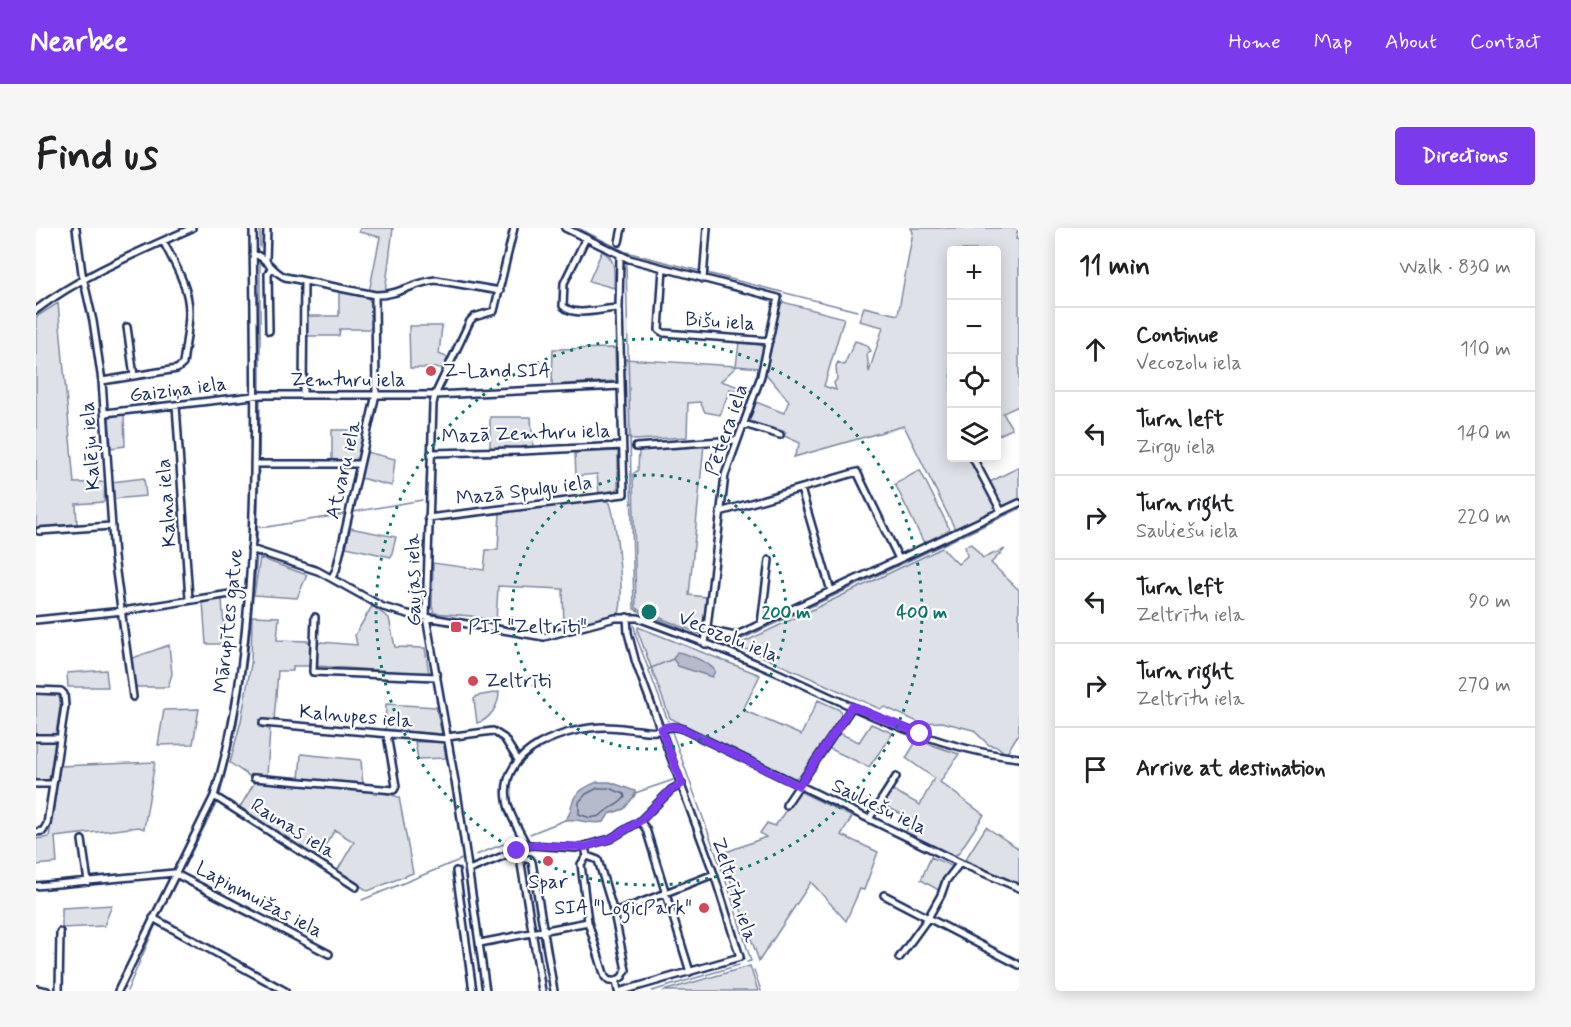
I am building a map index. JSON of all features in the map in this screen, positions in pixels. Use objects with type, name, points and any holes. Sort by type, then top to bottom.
[{"type":"street","name":"Kalēju iela","points":[[76,228],[102,381],[111,526],[132,696]]},
{"type":"street","points":[[36,310],[51,298],[84,280],[192,228]]},
{"type":"street","name":"Mārupītes gatve","points":[[118,991],[174,873],[214,796],[224,765],[235,707],[244,652],[251,549],[256,254],[253,228]]},
{"type":"street","points":[[266,262],[267,228]]},
{"type":"street","name":"Gaujas iela","points":[[486,991],[469,870],[426,617],[431,453],[435,395],[470,321],[474,317],[494,311],[514,228]]},
{"type":"street","points":[[565,228],[620,256],[703,279],[707,228]]},
{"type":"street","points":[[619,242],[622,228]]},
{"type":"street","points":[[586,238],[564,283],[562,306],[568,311],[577,312],[619,308]]},
{"type":"street","points":[[102,381],[177,369],[183,364],[189,311],[178,269],[163,241]]},
{"type":"street","points":[[267,248],[256,254],[280,275],[375,295],[389,295],[436,280],[500,291]]},
{"type":"street","points":[[620,256],[622,446]]},
{"type":"street","points":[[269,331],[268,274],[271,268]]},
{"type":"street","name":"Bišu iela","points":[[663,268],[659,330],[664,333],[769,341]]},
{"type":"street","name":"Pētera iela","points":[[703,279],[778,298],[761,376],[725,475],[705,644]]},
{"type":"street","points":[[303,394],[304,281]]},
{"type":"street","name":"Atvaru iela","points":[[332,578],[336,570],[376,394],[375,295]]},
{"type":"street","points":[[127,327],[134,376]]},
{"type":"street","name":"Zemturu iela","points":[[255,396],[435,395],[621,386]]},
{"type":"street","name":"Gaiziņa iela","points":[[105,413],[255,396]]},
{"type":"street","name":"Kalna iela","points":[[176,405],[189,599]]},
{"type":"street","points":[[744,424],[780,435]]},
{"type":"street","points":[[636,447],[736,440]]},
{"type":"street","name":"Mazā Zemturu iela","points":[[431,453],[512,452],[622,446]]},
{"type":"street","name":"Mazā Spulgu iela","points":[[429,518],[624,494],[622,446]]},
{"type":"street","points":[[975,462],[1001,511]]},
{"type":"street","points":[[254,464],[359,464]]},
{"type":"street","points":[[720,512],[857,472],[899,558]]},
{"type":"street","points":[[801,489],[831,591]]},
{"type":"street","points":[[707,630],[735,636],[1019,502]]},
{"type":"street","points":[[39,531],[111,526]]},
{"type":"street","name":"Vecozolu iela","points":[[251,549],[332,578],[384,607],[426,617],[544,636],[627,617],[638,618],[778,673],[888,723],[962,748],[1019,758]]},
{"type":"street","points":[[761,624],[769,560]]},
{"type":"street","points":[[36,620],[123,610],[249,591]]},
{"type":"street","points":[[315,616],[313,672],[437,677]]},
{"type":"street","name":"Zeltrītu iela","points":[[620,991],[740,957],[714,874],[631,646],[627,617]]},
{"type":"street","points":[[36,690],[56,690],[64,694],[65,706],[47,824],[43,831],[36,832]]},
{"type":"street","points":[[786,805],[852,706]]},
{"type":"street","name":"Kalnupes iela","points":[[263,723],[387,735],[447,738],[493,731],[504,738],[518,760]]},
{"type":"street","name":"Sauliešu iela","points":[[661,729],[672,726],[683,729],[960,863],[1019,888]]},
{"type":"street","points":[[527,846],[507,800],[507,785],[518,760],[548,740],[574,730],[607,727],[650,731],[661,729]]},
{"type":"street","points":[[254,778],[394,790],[396,786],[387,735]]},
{"type":"street","points":[[36,738],[60,738]]},
{"type":"street","points":[[869,819],[896,777]]},
{"type":"street","points":[[36,784],[53,783]]},
{"type":"street","points":[[469,870],[527,846],[576,848],[610,839],[640,821],[671,790],[682,784]]},
{"type":"street","name":"Raunas iela","points":[[214,796],[356,886]]},
{"type":"street","points":[[640,821],[646,829],[690,972]]},
{"type":"street","points":[[82,840],[88,882]]},
{"type":"street","points":[[585,847],[587,856],[581,864],[588,922],[605,977],[609,981],[616,981],[626,970],[614,913],[598,860],[587,856]]},
{"type":"street","points":[[517,851],[521,859],[542,991]]},
{"type":"street","points":[[521,859],[530,859],[532,862],[554,991]]},
{"type":"street","points":[[899,958],[928,918],[946,881],[960,863]]},
{"type":"street","points":[[456,871],[473,991]]},
{"type":"street","points":[[36,886],[174,873]]},
{"type":"street","name":"Lapiņmuižas iela","points":[[174,873],[329,954]]},
{"type":"street","points":[[614,913],[714,874]]},
{"type":"street","points":[[884,896],[1019,965]]},
{"type":"street","points":[[461,909],[474,907]]},
{"type":"street","points":[[153,918],[285,991]]},
{"type":"street","points":[[480,943],[588,922]]},
{"type":"street","points":[[59,991],[60,932]]},
{"type":"street","points":[[616,981],[620,991]]},
{"type":"street","points":[[36,989],[47,991]]},
{"type":"shaded area","points":[[360,228],[393,228],[385,293],[369,292],[380,237],[359,232]]},
{"type":"shaded area","points":[[911,228],[1018,228],[1016,239],[1019,240],[1019,406],[1003,413],[1012,429],[1001,434],[1001,246],[947,246],[947,462],[979,462],[990,482],[1019,467],[1019,499],[955,529],[904,426],[794,457],[800,443],[784,436],[786,432],[749,422],[756,402],[784,413],[789,401],[766,374],[780,305],[783,302],[844,318],[824,386],[836,390],[834,383],[837,379],[836,366],[838,362],[844,365],[855,341],[867,345],[871,351],[867,353],[869,372],[883,327],[859,321],[864,307],[898,315],[913,232]]},
{"type":"shaded area","points":[[602,251],[612,262],[614,288],[589,281]]},
{"type":"shaded area","points":[[339,292],[367,297],[373,305],[373,329],[340,329],[339,336],[306,336],[305,316],[339,316]]},
{"type":"shaded area","points":[[58,303],[74,483],[105,482],[104,502],[76,504],[77,524],[36,527],[36,317]]},
{"type":"shaded area","points":[[409,326],[442,326],[439,354],[449,358],[444,368],[410,368]]},
{"type":"shaded area","points":[[739,343],[761,345],[763,348],[759,368],[737,366],[721,381],[751,391],[750,395],[730,389],[720,415],[705,412],[700,402],[688,403],[687,437],[634,440],[626,436],[624,359],[736,366]]},
{"type":"shaded area","points":[[615,348],[616,381],[552,385],[553,349]]},
{"type":"shaded area","points":[[124,414],[125,446],[111,448],[109,415]]},
{"type":"shaded area","points":[[490,417],[531,417],[533,447],[490,449]]},
{"type":"shaded area","points":[[332,430],[365,430],[359,457],[354,461],[332,461]]},
{"type":"shaded area","points":[[704,445],[689,595],[706,597],[707,600],[703,631],[700,634],[636,608],[633,474],[638,470],[639,449]]},
{"type":"shaded area","points":[[618,451],[618,489],[599,494],[597,474],[576,476],[575,453]]},
{"type":"shaded area","points":[[366,452],[395,459],[392,486],[360,478]]},
{"type":"shaded area","points":[[920,470],[950,530],[924,543],[895,484]]},
{"type":"shaded area","points":[[144,478],[146,496],[113,499],[112,482]]},
{"type":"shaded area","points":[[603,499],[610,503],[617,541],[621,591],[619,613],[564,629],[563,589],[498,586],[496,622],[471,616],[434,613],[432,606],[433,563],[484,570],[486,550],[498,550],[500,513]]},
{"type":"shaded area","points":[[350,528],[396,537],[391,557],[346,547]]},
{"type":"shaded area","points":[[971,544],[983,558],[1005,549],[991,563],[1019,590],[1019,733],[1006,754],[998,747],[989,745],[973,730],[942,722],[920,723],[885,707],[880,709],[743,648],[742,643],[942,548],[958,564],[967,556],[965,546]]},
{"type":"shaded area","points":[[260,558],[307,575],[297,598],[254,595]]},
{"type":"shaded area","points":[[222,599],[225,644],[206,644],[203,602]]},
{"type":"shaded area","points":[[372,606],[389,618],[395,647],[425,648],[429,674],[317,666],[317,645],[321,642],[357,645],[355,635]]},
{"type":"shaded area","points":[[252,616],[279,617],[277,640],[308,641],[312,646],[311,666],[293,666],[293,671],[278,671],[274,721],[259,720],[259,727],[270,729],[267,776],[249,776],[230,763],[241,721],[251,664]]},
{"type":"shaded area","points":[[638,627],[760,675],[743,710],[801,735],[818,700],[840,710],[841,716],[799,777],[793,778],[670,718]]},
{"type":"shaded area","points":[[169,645],[172,674],[168,687],[135,687],[130,659]]},
{"type":"shaded area","points":[[106,670],[108,687],[68,687],[67,673]]},
{"type":"shaded area","points":[[499,692],[493,711],[486,719],[477,723],[474,699],[477,696]]},
{"type":"shaded area","points":[[36,694],[57,694],[61,699],[56,734],[36,735]]},
{"type":"shaded area","points":[[386,704],[436,707],[442,734],[385,730]]},
{"type":"shaded area","points":[[199,709],[193,744],[158,745],[164,710]]},
{"type":"shaded area","points":[[871,724],[893,733],[869,767],[828,748],[839,733],[859,742]]},
{"type":"shaded area","points":[[917,740],[959,754],[940,782],[984,815],[958,854],[952,856],[905,833],[912,819],[881,804],[891,789],[920,805],[934,778],[906,758]]},
{"type":"shaded area","points":[[55,741],[49,780],[36,781],[36,742]]},
{"type":"shaded area","points":[[415,742],[443,742],[446,758],[418,759]]},
{"type":"shaded area","points":[[301,754],[361,760],[363,786],[299,780]]},
{"type":"shaded area","points":[[155,762],[144,829],[139,827],[55,837],[57,863],[36,865],[36,839],[49,837],[60,766]]},
{"type":"shaded area","points":[[256,780],[377,791],[399,797],[413,873],[368,891],[337,871],[354,842],[335,830],[317,858],[240,807]]},
{"type":"shaded area","points":[[799,791],[852,817],[841,835],[878,852],[864,890],[860,889],[846,921],[811,882],[759,961],[721,854],[766,837],[760,833],[767,823],[775,826]]},
{"type":"shaded area","points":[[986,827],[1019,849],[1019,884],[965,860]]},
{"type":"shaded area","points":[[931,857],[954,867],[940,891],[921,880]]},
{"type":"shaded area","points":[[112,905],[104,926],[62,928],[62,908]]},
{"type":"shaded area","points":[[750,966],[758,991],[663,991]]},
{"type":"water","points":[[677,652],[692,656],[709,665],[715,671],[712,677],[678,666],[673,659]]},
{"type":"water","points":[[597,782],[610,782],[635,791],[635,795],[624,809],[609,814],[604,822],[565,820],[577,794]]},
{"type":"waterway","points":[[260,228],[260,247]]},
{"type":"waterway","points":[[578,228],[626,252],[700,271]]},
{"type":"waterway","points":[[260,262],[260,391]]},
{"type":"waterway","points":[[626,263],[634,609],[685,630]]},
{"type":"waterway","points":[[707,273],[857,311]]},
{"type":"waterway","points":[[259,460],[260,399]]},
{"type":"waterway","points":[[257,543],[259,468]]},
{"type":"waterway","points":[[353,512],[422,500]]},
{"type":"waterway","points":[[962,536],[1019,509]]},
{"type":"waterway","points":[[257,526],[267,527],[345,514]]},
{"type":"waterway","points":[[715,642],[727,646],[957,538]]},
{"type":"waterway","points":[[220,795],[237,724],[247,660],[257,556]]},
{"type":"waterway","points":[[634,625],[668,721]]},
{"type":"waterway","points":[[649,669],[673,659]]},
{"type":"waterway","points":[[672,732],[729,890],[751,961],[747,962]]},
{"type":"waterway","points":[[635,793],[673,780]]},
{"type":"waterway","points":[[183,869],[217,802]]},
{"type":"waterway","points":[[530,834],[565,820]]},
{"type":"waterway","points":[[476,855],[514,840]]},
{"type":"waterway","points":[[362,900],[462,859]]},
{"type":"waterway","points":[[159,917],[178,879]]},
{"type":"waterway","points":[[127,991],[156,924]]},
{"type":"waterway","points":[[652,991],[739,965]]},
{"type":"waterway","points":[[754,970],[761,991]]},
{"type":"place","name":"Z-Land SIA","points":[[431,371]]},
{"type":"place","name":"PII \"Zeltrīti\"","points":[[456,627]]},
{"type":"place","name":"Zeltrīti","points":[[473,681]]},
{"type":"place","name":"Spar","points":[[548,861]]},
{"type":"place","name":"SIA \"LogicPark\"","points":[[704,908]]},
{"type":"route","points":[[517,851],[530,845],[585,847],[610,839],[640,821],[671,790],[682,784],[661,729],[666,727],[683,729],[799,786],[852,706],[888,723],[920,734]]}]
